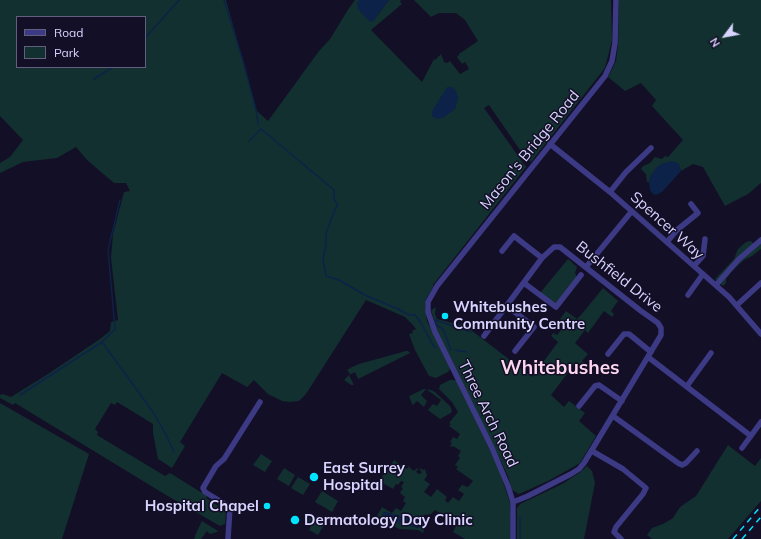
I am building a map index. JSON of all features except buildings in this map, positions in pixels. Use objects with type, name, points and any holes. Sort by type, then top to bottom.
[{"type":"street","name":"Mason's Bridge Road","points":[[428,302],[437,286],[605,76],[612,61],[615,43],[616,0]]},
{"type":"street","name":"Spencer Way","points":[[550,144],[610,192],[716,285],[737,305],[761,334]]},
{"type":"street","points":[[610,192],[626,172],[651,148]]},
{"type":"street","points":[[666,242],[677,230],[698,213],[691,204]]},
{"type":"street","points":[[586,267],[632,211]]},
{"type":"street","points":[[502,251],[514,236],[542,258]]},
{"type":"street","points":[[694,266],[703,256],[705,240]]},
{"type":"street","points":[[716,285],[739,258],[761,240]]},
{"type":"street","name":"Bushfield Drive","points":[[484,336],[542,258],[554,247],[560,246],[658,323],[661,328],[661,335],[650,354],[592,451],[579,469],[528,496],[512,502]]},
{"type":"street","points":[[688,295],[703,274]]},
{"type":"street","points":[[524,283],[556,308],[581,275]]},
{"type":"street","points":[[737,305],[761,283]]},
{"type":"street","name":"Three Arch Road","points":[[428,302],[428,312],[435,332],[508,486],[512,502],[513,539]]},
{"type":"street","points":[[507,306],[534,327],[515,351]]},
{"type":"street","points":[[608,354],[624,334],[629,334],[687,386],[751,436]]},
{"type":"street","points":[[687,386],[711,353]]},
{"type":"street","points":[[578,406],[595,386],[599,385],[622,401]]},
{"type":"street","points":[[228,539],[230,507],[205,492],[203,488],[216,466],[224,459],[260,402]]},
{"type":"street","points":[[613,416],[682,465],[686,464],[697,451]]},
{"type":"street","points":[[742,448],[761,422]]},
{"type":"street","points":[[592,451],[623,469],[646,488],[643,494],[616,527],[614,532],[621,539]]},
{"type":"green space","points":[[0,0],[226,0],[257,111],[268,121],[319,51],[330,39],[355,0],[360,0],[357,3],[373,21],[389,0],[401,0],[400,2],[402,4],[371,30],[422,82],[434,59],[435,60],[441,54],[444,62],[447,63],[450,61],[460,74],[469,69],[465,62],[462,64],[457,57],[478,41],[465,20],[456,13],[439,13],[431,17],[414,0],[611,0],[612,40],[605,68],[531,162],[522,153],[489,105],[484,108],[526,167],[433,285],[426,299],[425,306],[427,321],[449,365],[450,369],[448,372],[436,378],[429,376],[415,350],[409,334],[413,333],[412,331],[416,329],[412,324],[405,317],[366,300],[306,394],[299,401],[282,401],[268,394],[254,380],[247,387],[222,373],[180,442],[185,446],[172,468],[158,459],[153,433],[153,424],[117,402],[115,405],[111,403],[95,429],[98,432],[97,435],[165,476],[170,473],[207,496],[206,498],[218,506],[219,504],[222,505],[226,511],[225,524],[220,526],[166,495],[15,403],[13,405],[0,398],[0,395],[3,394],[11,397],[48,374],[100,339],[110,331],[111,322],[118,320],[111,258],[113,234],[124,192],[130,191],[126,183],[114,183],[87,160],[76,147],[57,158],[23,162],[0,173],[0,163],[10,157],[23,140],[0,116]]},
{"type":"green space","points":[[619,0],[761,0],[761,183],[748,194],[725,206],[703,167],[693,164],[681,171],[678,163],[651,175],[649,182],[647,182],[646,174],[641,169],[643,166],[650,163],[655,157],[662,159],[665,156],[668,157],[683,140],[652,106],[656,100],[641,83],[625,91],[608,77],[616,61],[618,45]]},
{"type":"green space","points":[[751,241],[756,247],[761,242],[761,249],[744,260],[732,271],[723,286],[715,279],[734,259],[738,249],[746,242]]},
{"type":"green space","points":[[568,259],[577,267],[575,273],[577,277],[556,303],[554,303],[540,293]]},
{"type":"green space","points":[[603,288],[618,301],[611,311],[614,314],[612,317],[604,311],[588,333],[585,330],[575,343],[588,354],[582,361],[586,364],[584,367],[576,362],[551,395],[564,407],[569,401],[585,413],[579,421],[596,436],[580,463],[548,481],[519,494],[512,490],[508,476],[438,333],[431,310],[436,307],[435,314],[437,319],[460,325],[462,323],[532,377],[558,342],[551,336],[553,333],[557,335],[566,324],[560,319],[566,311],[577,319]]},
{"type":"green space","points":[[406,351],[410,353],[358,379],[355,372],[349,375],[350,374],[347,370],[359,364]]},
{"type":"green space","points":[[349,375],[354,385],[351,385],[344,380]]},
{"type":"green space","points":[[450,380],[455,380],[457,382],[499,469],[510,503],[511,539],[465,539],[453,532],[457,524],[435,510],[431,514],[424,515],[425,521],[427,522],[423,533],[418,530],[399,529],[377,516],[382,507],[392,513],[396,508],[401,511],[406,503],[403,501],[405,497],[400,493],[404,482],[401,481],[398,485],[396,484],[393,489],[379,481],[394,460],[407,469],[409,466],[414,471],[417,468],[418,470],[416,471],[418,474],[422,473],[420,469],[419,470],[420,468],[423,470],[425,469],[427,476],[424,480],[430,484],[424,492],[431,497],[437,489],[447,497],[445,500],[448,503],[453,497],[459,501],[464,494],[458,490],[462,485],[468,487],[473,481],[456,469],[458,467],[455,465],[460,458],[458,456],[461,451],[453,446],[450,446],[452,443],[450,442],[453,437],[457,439],[460,434],[449,426],[451,424],[449,423],[458,412],[452,402],[439,389],[440,385]],"holes":[[[385,512],[421,522],[418,528],[383,517],[383,513]]]},
{"type":"green space","points":[[426,389],[421,395],[427,401],[424,407],[417,401],[413,405],[409,396]]},
{"type":"green space","points":[[426,389],[435,392],[450,406],[452,411],[451,413],[440,419],[428,410],[433,404],[437,406],[441,400]]},
{"type":"green space","points":[[0,403],[89,454],[62,539],[0,539]]},
{"type":"green space","points":[[728,445],[755,466],[761,458],[761,501],[728,539],[652,539],[647,535],[652,528],[673,518],[680,507],[696,496]]},
{"type":"green space","points":[[261,454],[272,461],[265,472],[253,465]]},
{"type":"green space","points":[[587,466],[592,471],[595,483],[584,539],[517,539],[517,508],[520,504],[562,484]]},
{"type":"green space","points":[[284,468],[295,475],[289,486],[277,479]]},
{"type":"green space","points":[[298,477],[310,484],[303,495],[291,488]]},
{"type":"green space","points":[[322,491],[338,501],[332,512],[315,502]]},
{"type":"green space","points":[[311,515],[325,523],[318,535],[309,530],[311,526],[307,523]]},
{"type":"green space","points":[[202,521],[218,531],[210,534],[207,531],[201,539],[194,539],[197,531]]},
{"type":"water","points":[[360,0],[389,0],[373,21],[370,22],[358,9],[357,3]]},
{"type":"water","points":[[447,87],[453,87],[457,93],[458,99],[455,109],[443,118],[437,119],[432,116],[432,111]]},
{"type":"water","points":[[672,161],[678,163],[681,171],[662,192],[656,195],[653,194],[650,190],[649,182],[651,175],[661,164]]},
{"type":"water","points":[[385,512],[419,521],[422,525],[419,528],[404,525],[383,517],[382,514]]},
{"type":"waterway","points":[[146,37],[179,0]]},
{"type":"waterway","points":[[224,0],[243,61],[256,110],[258,124]]},
{"type":"waterway","points":[[94,79],[111,68]]},
{"type":"waterway","points":[[249,141],[261,129],[334,190],[334,199],[337,206],[326,234],[326,245],[323,259],[326,276],[339,280],[365,295],[409,315],[415,315],[436,348]]},
{"type":"waterway","points":[[20,395],[102,342],[115,329],[108,250],[120,200]]},
{"type":"waterway","points":[[451,350],[443,329],[436,325],[435,320],[471,332]]},
{"type":"waterway","points":[[102,342],[153,412],[174,452]]},
{"type":"waterway","points":[[455,350],[466,352]]},
{"type":"waterway","points":[[520,518],[520,539]]},
{"type":"railway","points":[[733,539],[761,506]]},
{"type":"railway","points":[[742,539],[761,517]]},
{"type":"place","name":"Whitebushes Community Centre","points":[[445,316]]},
{"type":"place","name":"East Surrey Hospital","points":[[314,477]]},
{"type":"place","name":"Hospital Chapel","points":[[267,506]]},
{"type":"place","name":"Dermatology Day Clinic","points":[[295,520]]},
{"type":"district","name":"Whitebushes","points":[[560,368]]}]
